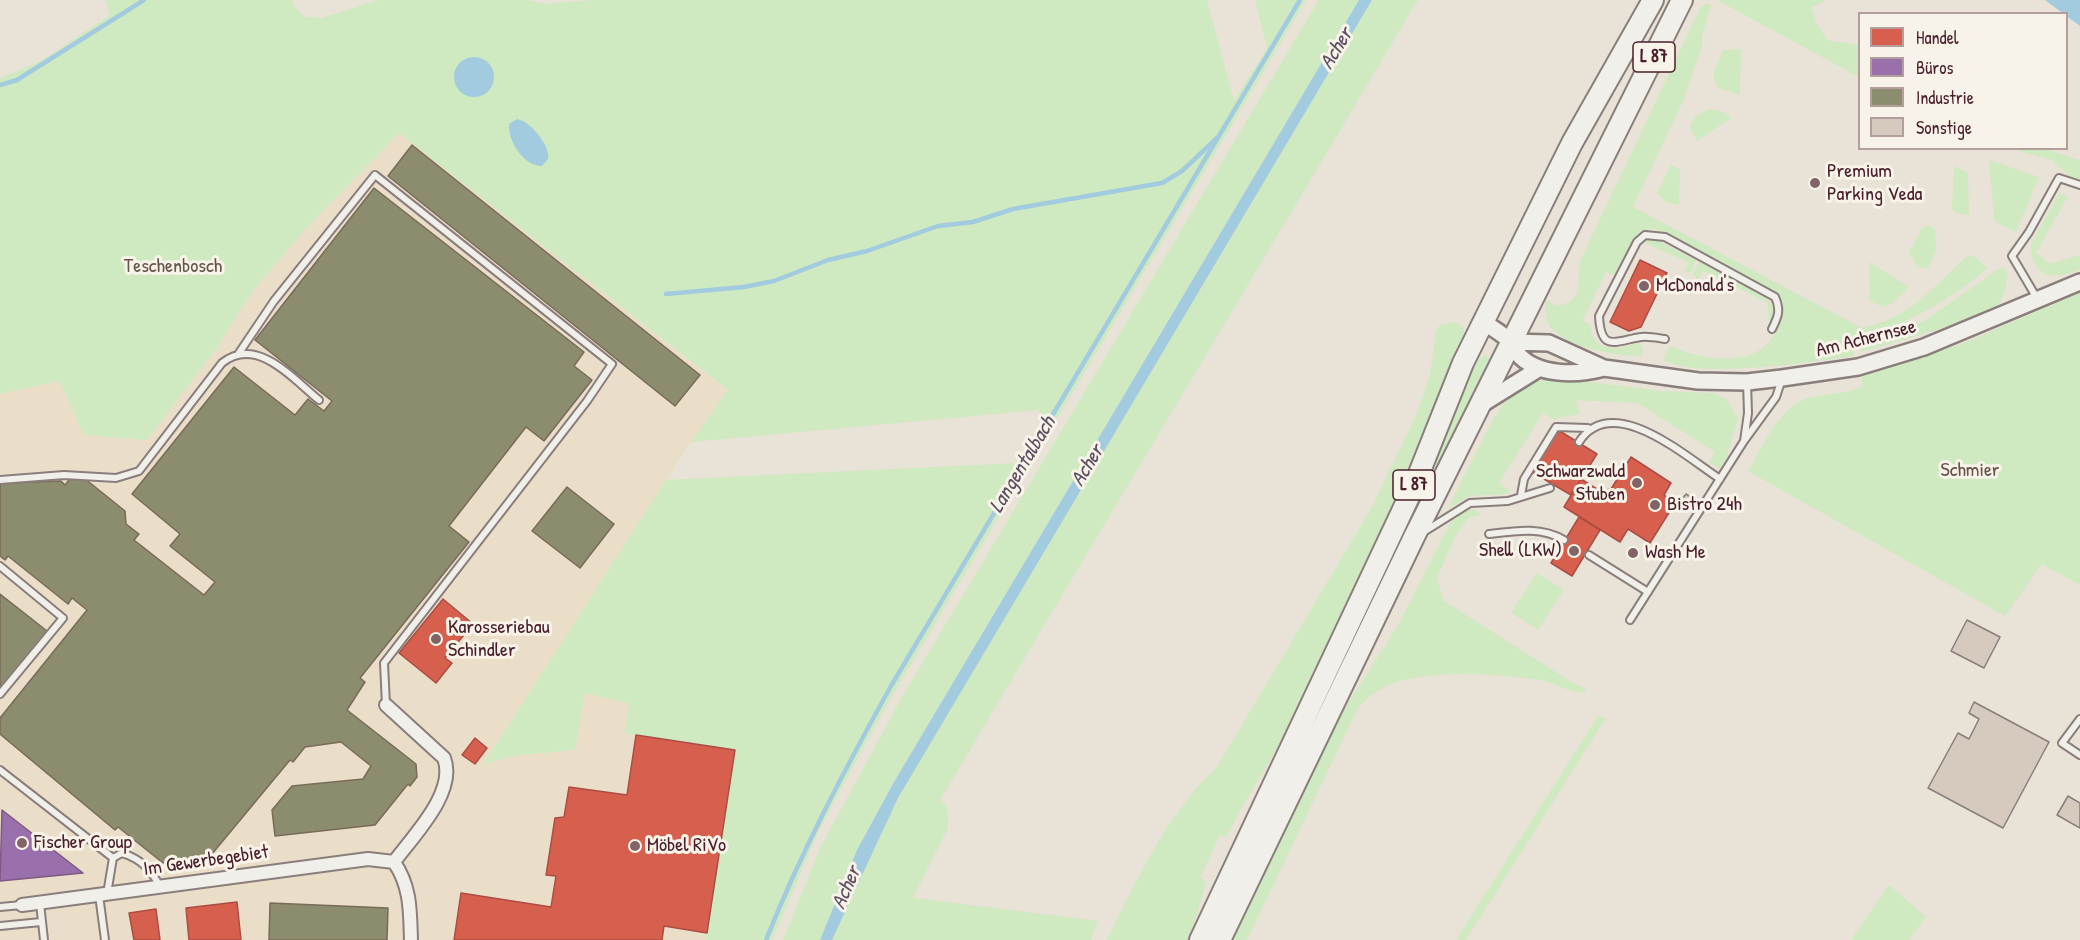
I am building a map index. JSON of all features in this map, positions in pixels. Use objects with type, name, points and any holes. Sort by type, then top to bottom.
[{"type":"main road","name":"L 87","points":[[1200,940],[1414,486],[1463,363],[1572,143],[1653,0]]},
{"type":"main road","name":"L 87","points":[[1220,940],[1413,537],[1682,0]]},
{"type":"street","name":"Am Achernsee","points":[[1604,368],[1698,381],[1747,381],[1858,367],[1924,347],[2080,282]]},
{"type":"street","points":[[1484,322],[1510,342],[1517,355],[1540,368],[1553,372],[1587,373],[1604,368]]},
{"type":"street","points":[[1510,342],[1549,343],[1604,368]]},
{"type":"street","points":[[1479,406],[1540,368]]},
{"type":"street","points":[[386,705],[444,758],[447,767],[448,778],[443,794],[394,862],[405,877],[409,896],[411,940]]},
{"type":"street","name":"Im Gewerbegebiet","points":[[22,905],[368,859],[394,862]]},
{"type":"lane","points":[[0,480],[64,475],[116,478],[139,471],[222,363],[239,353],[274,302],[375,175],[612,364],[587,401],[384,663],[386,705]]},
{"type":"lane","points":[[2038,300],[2012,256],[2029,232],[2059,178],[2080,185]]},
{"type":"lane","points":[[1665,339],[1640,337],[1624,343],[1610,343],[1604,338],[1599,328],[1599,316],[1637,242],[1645,235],[1665,237],[1775,297],[1779,306],[1778,317],[1772,329]]},
{"type":"lane","points":[[239,353],[255,354],[269,359],[319,400]]},
{"type":"lane","points":[[1630,620],[1744,441],[1776,397],[1782,378]]},
{"type":"lane","points":[[1744,441],[1748,413],[1747,381]]},
{"type":"lane","points":[[1521,495],[1524,479],[1556,427],[1588,428],[1602,423],[1637,426],[1720,479]]},
{"type":"lane","points":[[1579,442],[1588,428]]},
{"type":"lane","points":[[1413,537],[1446,520],[1458,509],[1470,503],[1508,501],[1521,495],[1550,488]]},
{"type":"lane","points":[[1489,534],[1522,530],[1554,534],[1564,540]]},
{"type":"lane","points":[[1589,555],[1648,592]]},
{"type":"lane","points":[[0,566],[63,618],[0,694]]},
{"type":"lane","points":[[2080,718],[2062,743],[2080,755]]},
{"type":"lane","points":[[0,770],[113,858]]},
{"type":"lane","points":[[105,940],[103,894],[113,858],[122,853],[134,856],[150,869],[160,887]]},
{"type":"lane","points":[[40,903],[44,940]]},
{"type":"lane","points":[[0,907],[22,905]]},
{"type":"lane","points":[[0,926],[41,922]]},
{"type":"shaded area","points":[[399,132],[728,391],[691,442],[484,764],[511,756],[575,750],[585,692],[631,704],[624,733],[735,750],[705,940],[0,940],[0,394],[59,381],[84,435],[147,440],[218,346],[252,292],[308,226]]},
{"type":"green space","name":"Teschenbosch","points":[[105,0],[292,0],[295,8],[305,17],[322,18],[378,0],[526,0],[544,4],[593,0],[1207,0],[1234,101],[1267,48],[1255,0],[1306,0],[882,713],[818,832],[772,940],[705,940],[735,750],[624,733],[630,704],[585,693],[575,750],[511,756],[483,765],[666,480],[1017,463],[1044,418],[1038,410],[691,442],[728,390],[399,133],[308,226],[252,292],[218,346],[147,440],[84,435],[59,381],[0,394],[0,78],[39,62],[110,15]]},
{"type":"green space","points":[[1319,0],[1359,0],[894,782],[857,850],[820,940],[783,940],[820,848],[902,697]]},
{"type":"green space","points":[[1372,0],[1418,0],[940,800],[947,807],[948,828],[913,898],[1098,921],[1091,940],[832,940],[898,798]]},
{"type":"green space","points":[[1717,0],[1826,0],[1812,7],[1816,23],[1827,40],[1858,45],[1858,76]]},
{"type":"green space","points":[[1706,4],[1711,5],[1702,37],[1702,46],[1684,99],[1633,207],[1862,328],[1879,324],[1907,309],[1932,290],[1968,255],[1975,257],[1987,268],[1941,302],[1890,328],[1854,342],[1854,356],[1785,365],[1702,369],[1680,366],[1664,360],[1669,346],[1713,358],[1743,357],[1756,352],[1767,344],[1778,327],[1783,312],[1782,300],[1760,283],[1653,228],[1638,234],[1614,275],[1606,272],[1583,320],[1591,325],[1592,334],[1601,345],[1616,348],[1640,342],[1642,356],[1608,353],[1582,346],[1571,342],[1553,330],[1547,320],[1545,299],[1557,306],[1567,303],[1576,294],[1581,259],[1695,19],[1701,7]]},
{"type":"green space","points":[[1741,49],[1740,95],[1717,87],[1713,74],[1723,50]]},
{"type":"green space","points":[[1709,109],[1723,112],[1731,118],[1697,141],[1690,127],[1694,117]]},
{"type":"green space","points":[[2016,150],[2048,150],[2080,160],[2080,181],[2074,180],[2052,160]]},
{"type":"green space","points":[[1989,160],[2039,177],[2016,232],[1997,223],[1994,219]]},
{"type":"green space","points":[[1671,165],[1680,169],[1679,205],[1667,203],[1657,193]]},
{"type":"green space","points":[[1954,166],[1968,173],[1969,214],[1966,215],[1954,212],[1952,207]]},
{"type":"green space","points":[[2059,193],[2068,196],[2036,253],[2050,264],[2080,255],[2080,270],[2053,275],[2039,270],[2032,256],[2031,244]]},
{"type":"green space","points":[[1928,225],[1935,229],[1936,250],[1928,268],[1918,267],[1909,253],[1922,228]]},
{"type":"green space","points":[[1655,239],[1696,260],[1690,273],[1685,271],[1689,263],[1642,241]]},
{"type":"green space","points":[[1699,262],[1765,297],[1774,307],[1771,321],[1768,319],[1768,303],[1703,271],[1698,280],[1693,274]]},
{"type":"green space","points":[[1869,262],[1909,287],[1893,303],[1883,307],[1870,301]]},
{"type":"green space","points":[[2000,268],[2004,268],[2008,273],[2005,289],[2001,300],[1990,310],[1934,331],[1861,352],[1860,346],[1926,320]]},
{"type":"green space","name":"Schmier","points":[[2080,293],[2080,585],[2042,564],[2005,616],[1748,471],[1780,418],[1798,402],[1857,389],[1863,386],[1862,376],[1964,343]]},
{"type":"green space","points":[[1455,322],[1464,328],[1464,339],[1405,484],[1330,645],[1282,741],[1240,810],[1226,838],[1220,835],[1200,878],[1206,881],[1190,940],[1107,940],[1129,895],[1167,828],[1197,788],[1215,770],[1372,507],[1417,413],[1430,375],[1436,331],[1440,325]]},
{"type":"green space","points":[[1484,355],[1491,360],[1424,491],[1472,368]]},
{"type":"green space","points":[[1567,379],[1661,391],[1713,393],[1726,399],[1738,418],[1726,459],[1719,469],[1709,462],[1715,452],[1638,403],[1576,400],[1580,414],[1553,419],[1543,413],[1499,483],[1509,490],[1508,494],[1471,496],[1448,509],[1494,418],[1511,396],[1521,388],[1534,383]]},
{"type":"green space","points":[[1474,509],[1482,515],[1468,518],[1453,541],[1437,578],[1444,601],[1586,689],[1584,692],[1579,692],[1540,680],[1459,674],[1416,677],[1397,682],[1374,693],[1357,710],[1247,940],[1233,940],[1337,720],[1399,624],[1450,523],[1461,513]]},
{"type":"green space","points":[[1537,573],[1564,590],[1538,630],[1511,613]]},
{"type":"green space","points":[[1598,716],[1606,718],[1466,940],[1456,940]]},
{"type":"green space","points":[[1889,885],[1926,917],[1909,940],[1851,940]]},
{"type":"water","name":"Acher","points":[[1359,0],[1372,0],[898,798],[832,940],[820,940],[857,850],[894,782]]},
{"type":"water","points":[[2045,0],[2080,0],[2080,26],[2068,17],[2068,12],[2061,12]]},
{"type":"water","points":[[474,57],[488,63],[494,77],[488,91],[474,97],[460,91],[454,77],[460,63]]},
{"type":"water","points":[[517,119],[528,124],[543,141],[548,159],[542,166],[529,162],[514,145],[509,124]]},
{"type":"building: Handel","name":"McDonald's","points":[[1640,260],[1667,273],[1641,327],[1629,331],[1610,322]]},
{"type":"building: Handel","points":[[1558,430],[1597,454],[1571,495],[1532,472]]},
{"type":"building: Handel","points":[[1631,457],[1671,483],[1664,495],[1675,503],[1650,543],[1628,529],[1620,542],[1564,507],[1581,479],[1600,491],[1611,489]]},
{"type":"building: Handel","points":[[1579,517],[1600,530],[1572,576],[1551,563]]},
{"type":"building: Handel","name":"Karosseriebau Schindler","points":[[443,599],[473,624],[445,658],[452,663],[436,683],[399,653]]},
{"type":"building: Handel","name":"Möbel RiVo","points":[[636,735],[735,750],[707,933],[664,926],[662,940],[454,940],[461,893],[551,907],[556,876],[546,875],[555,818],[564,817],[569,787],[627,795]]},
{"type":"building: Handel","points":[[475,738],[487,748],[475,764],[462,755]]},
{"type":"building: Handel","points":[[237,902],[241,940],[189,940],[186,908]]},
{"type":"building: Handel","points":[[156,909],[160,940],[134,940],[129,913]]},
{"type":"building: Büros","name":"Fischer Group","points":[[2,810],[83,873],[0,881]]},
{"type":"building: Industrie","points":[[412,145],[700,375],[675,406],[388,176]]},
{"type":"building: Industrie","points":[[374,188],[584,352],[574,366],[592,380],[544,441],[526,427],[449,526],[469,542],[360,678],[365,682],[347,710],[416,764],[417,777],[410,786],[408,784],[375,825],[275,836],[272,810],[292,786],[363,779],[371,766],[341,742],[305,747],[293,762],[290,760],[207,860],[163,863],[118,827],[115,830],[0,734],[0,718],[87,610],[72,598],[68,604],[8,556],[5,560],[0,556],[0,483],[61,481],[65,485],[70,479],[84,478],[125,511],[126,524],[139,534],[134,540],[204,595],[215,582],[170,546],[180,534],[132,494],[234,367],[295,415],[308,399],[324,411],[332,401],[255,340]]},
{"type":"building: Industrie","points":[[567,487],[614,524],[580,568],[532,531]]},
{"type":"building: Industrie","points":[[0,594],[47,631],[0,691]]},
{"type":"building: Industrie","points":[[270,903],[388,908],[387,940],[269,940]]},
{"type":"building: Sonstige","points":[[1686,494],[1697,501],[1692,508],[1681,500]]},
{"type":"building: Sonstige","points":[[1967,620],[2000,637],[1984,668],[1951,651]]},
{"type":"building: Sonstige","points":[[1974,702],[2049,742],[2003,828],[1928,788],[1958,733],[1969,739],[1979,719],[1969,713]]},
{"type":"building: Sonstige","points":[[2068,796],[2080,803],[2080,828],[2057,815]]},
{"type":"waterway","points":[[0,85],[17,80],[144,0]]},
{"type":"waterway","name":"Langentalbach","points":[[766,940],[824,811],[891,686],[1300,0]]},
{"type":"waterway","points":[[666,294],[744,287],[774,281],[828,260],[867,251],[938,226],[973,222],[1013,209],[1162,183],[1182,171],[1217,138]]},
{"type":"place","name":"Premium Parking Veda","points":[[1815,183]]},
{"type":"place","name":"McDonald's","points":[[1644,286]]},
{"type":"place","name":"Schwarzwald Stuben","points":[[1637,483]]},
{"type":"place","name":"Bistro 24h","points":[[1655,505]]},
{"type":"place","name":"Shell (LKW)","points":[[1574,551]]},
{"type":"place","name":"Wash Me","points":[[1633,553]]},
{"type":"place","name":"Karosseriebau Schindler","points":[[436,639]]},
{"type":"place","name":"Fischer Group","points":[[22,843]]},
{"type":"place","name":"Möbel RiVo","points":[[635,846]]}]
